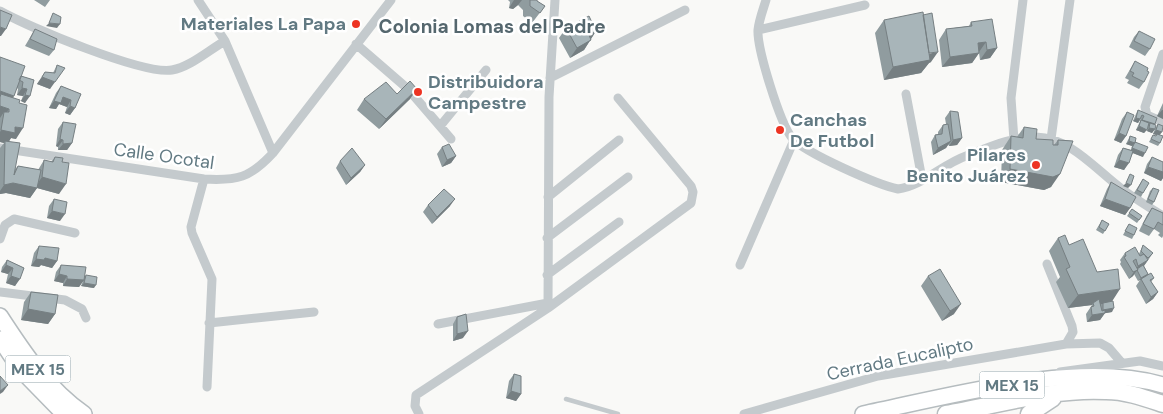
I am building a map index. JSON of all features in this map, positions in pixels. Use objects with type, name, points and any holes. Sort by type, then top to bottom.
[{"type":"highway","points":[[946,414],[1055,393],[1107,390],[1142,397],[1163,404]]},
{"type":"highway","points":[[1029,414],[1047,401],[1070,392]]},
{"type":"main road","name":"MEX 15","points":[[0,316],[27,356],[60,396],[84,414]]},
{"type":"main road","name":"MEX 15","points":[[0,339],[20,369],[64,414]]},
{"type":"main road","name":"MEX 15","points":[[869,413],[1052,379],[1105,376],[1146,380],[1163,385]]},
{"type":"street","points":[[198,0],[225,40],[273,153]]},
{"type":"street","name":"Calle Ocotal","points":[[0,148],[204,179],[226,180],[244,176],[254,172],[273,153],[391,0]]},
{"type":"street","points":[[548,306],[549,97],[556,0]]},
{"type":"street","points":[[766,0],[758,30],[761,50],[782,120],[794,140],[825,159],[892,188],[904,188],[965,156],[1014,140],[1035,137],[1051,139],[1069,147],[1122,190],[1163,216]]},
{"type":"street","points":[[1014,140],[1012,98],[1023,0]]},
{"type":"street","points":[[1051,139],[1070,0]]},
{"type":"street","points":[[758,30],[865,5]]},
{"type":"street","points":[[550,78],[685,10]]},
{"type":"street","points":[[0,11],[25,25],[105,54],[162,71],[177,68],[225,40]]},
{"type":"street","points":[[356,44],[408,90],[441,125],[451,139]]},
{"type":"street","points":[[1163,54],[1145,107],[1147,115],[1163,122]]},
{"type":"street","points":[[441,125],[486,70]]},
{"type":"street","points":[[906,94],[922,179]]},
{"type":"street","points":[[419,414],[415,406],[416,395],[548,306],[691,204],[693,192],[690,186],[618,98]]},
{"type":"street","points":[[548,197],[619,140]]},
{"type":"street","points":[[740,265],[794,140]]},
{"type":"street","points":[[547,238],[628,176]]},
{"type":"street","points":[[204,179],[191,227],[212,279],[207,387]]},
{"type":"street","points":[[0,239],[5,225],[14,219],[75,233]]},
{"type":"street","points":[[547,275],[619,222]]},
{"type":"street","points":[[1047,264],[1072,326],[1073,332],[1066,344]]},
{"type":"street","points":[[0,292],[65,300],[82,308],[86,318]]},
{"type":"street","points":[[438,324],[548,306]]},
{"type":"street","points":[[209,323],[314,312]]},
{"type":"street","name":"Cerrada Eucalipto","points":[[744,414],[878,376],[1066,344],[1100,342],[1109,348],[1121,362]]},
{"type":"street","points":[[869,413],[906,397],[1121,362],[1140,361],[1163,366]]},
{"type":"lane","points":[[566,398],[598,410],[618,414]]},
{"type":"building","points":[[530,0],[537,0],[545,6],[540,13],[530,6]]},
{"type":"building","points":[[0,10],[12,15],[6,29],[0,27]]},
{"type":"building","points":[[923,12],[930,60],[893,67],[884,20]]},
{"type":"building","points":[[53,13],[61,17],[60,24],[49,23]]},
{"type":"building","points":[[932,13],[938,52],[929,53],[923,15]]},
{"type":"building","points":[[589,16],[596,31],[589,35],[591,40],[577,48],[566,28]]},
{"type":"building","points":[[992,19],[997,48],[987,50],[986,42],[978,43],[979,53],[950,57],[946,29],[972,26],[971,22]]},
{"type":"building","points":[[35,29],[57,39],[54,50],[30,39]]},
{"type":"building","points":[[1139,31],[1155,39],[1150,49],[1134,41]]},
{"type":"building","points":[[0,57],[25,66],[14,96],[0,91]]},
{"type":"building","points":[[1135,61],[1148,68],[1147,71],[1149,72],[1144,82],[1132,76],[1134,73],[1130,71]]},
{"type":"building","points":[[57,65],[65,68],[55,82],[42,77],[45,72],[55,73]]},
{"type":"building","points":[[21,76],[34,80],[30,96],[25,95],[27,89],[22,88],[23,82],[19,80]]},
{"type":"building","points":[[410,81],[417,89],[386,119],[364,99],[386,82],[397,94]]},
{"type":"building","points":[[61,86],[81,94],[75,108],[70,106],[71,100],[63,97],[61,103],[54,101]]},
{"type":"building","points":[[1,94],[20,100],[19,103],[27,105],[23,128],[15,127],[15,133],[1,130],[4,112],[9,112],[9,109],[0,106]]},
{"type":"building","points":[[1138,110],[1157,118],[1155,124],[1142,120],[1144,116],[1142,115],[1140,119],[1136,118]]},
{"type":"building","points":[[950,111],[958,112],[962,138],[953,140]]},
{"type":"building","points":[[1127,112],[1134,115],[1126,136],[1119,133]]},
{"type":"building","points":[[1141,120],[1149,123],[1147,130],[1139,126]]},
{"type":"building","points":[[63,122],[76,124],[72,143],[63,144],[63,140],[60,139]]},
{"type":"building","points":[[1150,123],[1156,125],[1155,129],[1149,128]]},
{"type":"building","points":[[948,124],[951,141],[938,148],[935,135],[942,134],[943,125]]},
{"type":"building","points":[[1158,124],[1163,126],[1162,132],[1156,130]]},
{"type":"building","points":[[1024,127],[1037,129],[1036,139],[1053,140],[1053,145],[1058,145],[1058,140],[1073,141],[1060,174],[1053,177],[1010,169],[1011,136],[1023,138]]},
{"type":"building","points":[[1157,134],[1163,136],[1160,143],[1151,139],[1153,135],[1156,136]]},
{"type":"building","points":[[1130,136],[1136,138],[1135,143],[1129,141]]},
{"type":"building","points":[[5,141],[20,143],[14,175],[18,166],[41,170],[37,188],[13,183],[4,185]]},
{"type":"building","points":[[1135,142],[1148,147],[1145,153],[1132,148]]},
{"type":"building","points":[[449,144],[456,156],[447,160],[442,147]]},
{"type":"building","points":[[352,148],[365,165],[351,178],[340,161]]},
{"type":"building","points":[[1123,148],[1133,151],[1129,163],[1119,160]]},
{"type":"building","points":[[55,157],[63,158],[62,162],[69,163],[66,184],[42,177],[44,160],[53,162]]},
{"type":"building","points":[[1152,157],[1163,162],[1163,172],[1148,167]]},
{"type":"building","points":[[1130,174],[1134,176],[1131,185],[1126,183]]},
{"type":"building","points":[[1143,179],[1149,183],[1143,193],[1137,190]]},
{"type":"building","points":[[1111,182],[1136,197],[1130,208],[1105,199]]},
{"type":"building","points":[[1153,188],[1159,190],[1154,202],[1148,199]]},
{"type":"building","points":[[444,189],[455,199],[437,217],[428,205]]},
{"type":"building","points":[[54,199],[67,202],[65,214],[52,211]]},
{"type":"building","points":[[1152,208],[1163,213],[1163,225],[1158,222],[1154,229],[1143,224]]},
{"type":"building","points":[[1132,209],[1142,216],[1139,220],[1129,213]]},
{"type":"building","points":[[1102,220],[1109,224],[1105,231],[1099,227]]},
{"type":"building","points":[[1129,224],[1137,228],[1134,235],[1125,231]]},
{"type":"building","points":[[1065,235],[1069,245],[1083,239],[1097,272],[1118,269],[1120,289],[1078,295],[1066,269],[1070,267],[1058,238]]},
{"type":"building","points":[[1143,245],[1153,253],[1148,258],[1141,251]]},
{"type":"building","points":[[39,246],[59,248],[57,261],[45,258],[44,260],[36,259]]},
{"type":"building","points":[[1135,247],[1140,256],[1144,254],[1148,260],[1138,266],[1136,259],[1133,261],[1138,270],[1133,272],[1124,257],[1126,256],[1125,253]]},
{"type":"building","points":[[7,260],[24,268],[20,279],[11,276],[13,268],[6,265]]},
{"type":"building","points":[[61,265],[86,267],[84,280],[67,279],[67,276],[59,274]]},
{"type":"building","points":[[1143,265],[1148,274],[1141,278],[1137,269]]},
{"type":"building","points":[[940,269],[961,304],[950,311],[928,276]]},
{"type":"building","points":[[1151,273],[1154,278],[1150,280],[1158,292],[1151,297],[1141,279]]},
{"type":"building","points":[[86,275],[97,277],[96,285],[84,283]]},
{"type":"building","points":[[31,292],[58,295],[55,314],[28,309]]},
{"type":"building","points":[[1099,299],[1102,311],[1105,310],[1105,313],[1092,315],[1091,307]]},
{"type":"building","points":[[1113,301],[1114,308],[1103,310],[1103,303]]},
{"type":"building","points":[[466,314],[468,331],[457,334],[457,317]]},
{"type":"building","points":[[514,374],[521,376],[521,394],[511,391]]},
{"type":"building","points":[[0,376],[8,385],[0,391]]},
{"type":"place","name":"Materiales La Papa","points":[[356,24]]},
{"type":"place","name":"Distribuidora Campestre","points":[[418,92]]},
{"type":"place","name":"Canchas De Futbol","points":[[780,130]]},
{"type":"place","name":"Pilares Benito Juárez","points":[[1036,165]]},
{"type":"district","name":"Colonia Lomas del Padre","points":[[492,26]]}]
